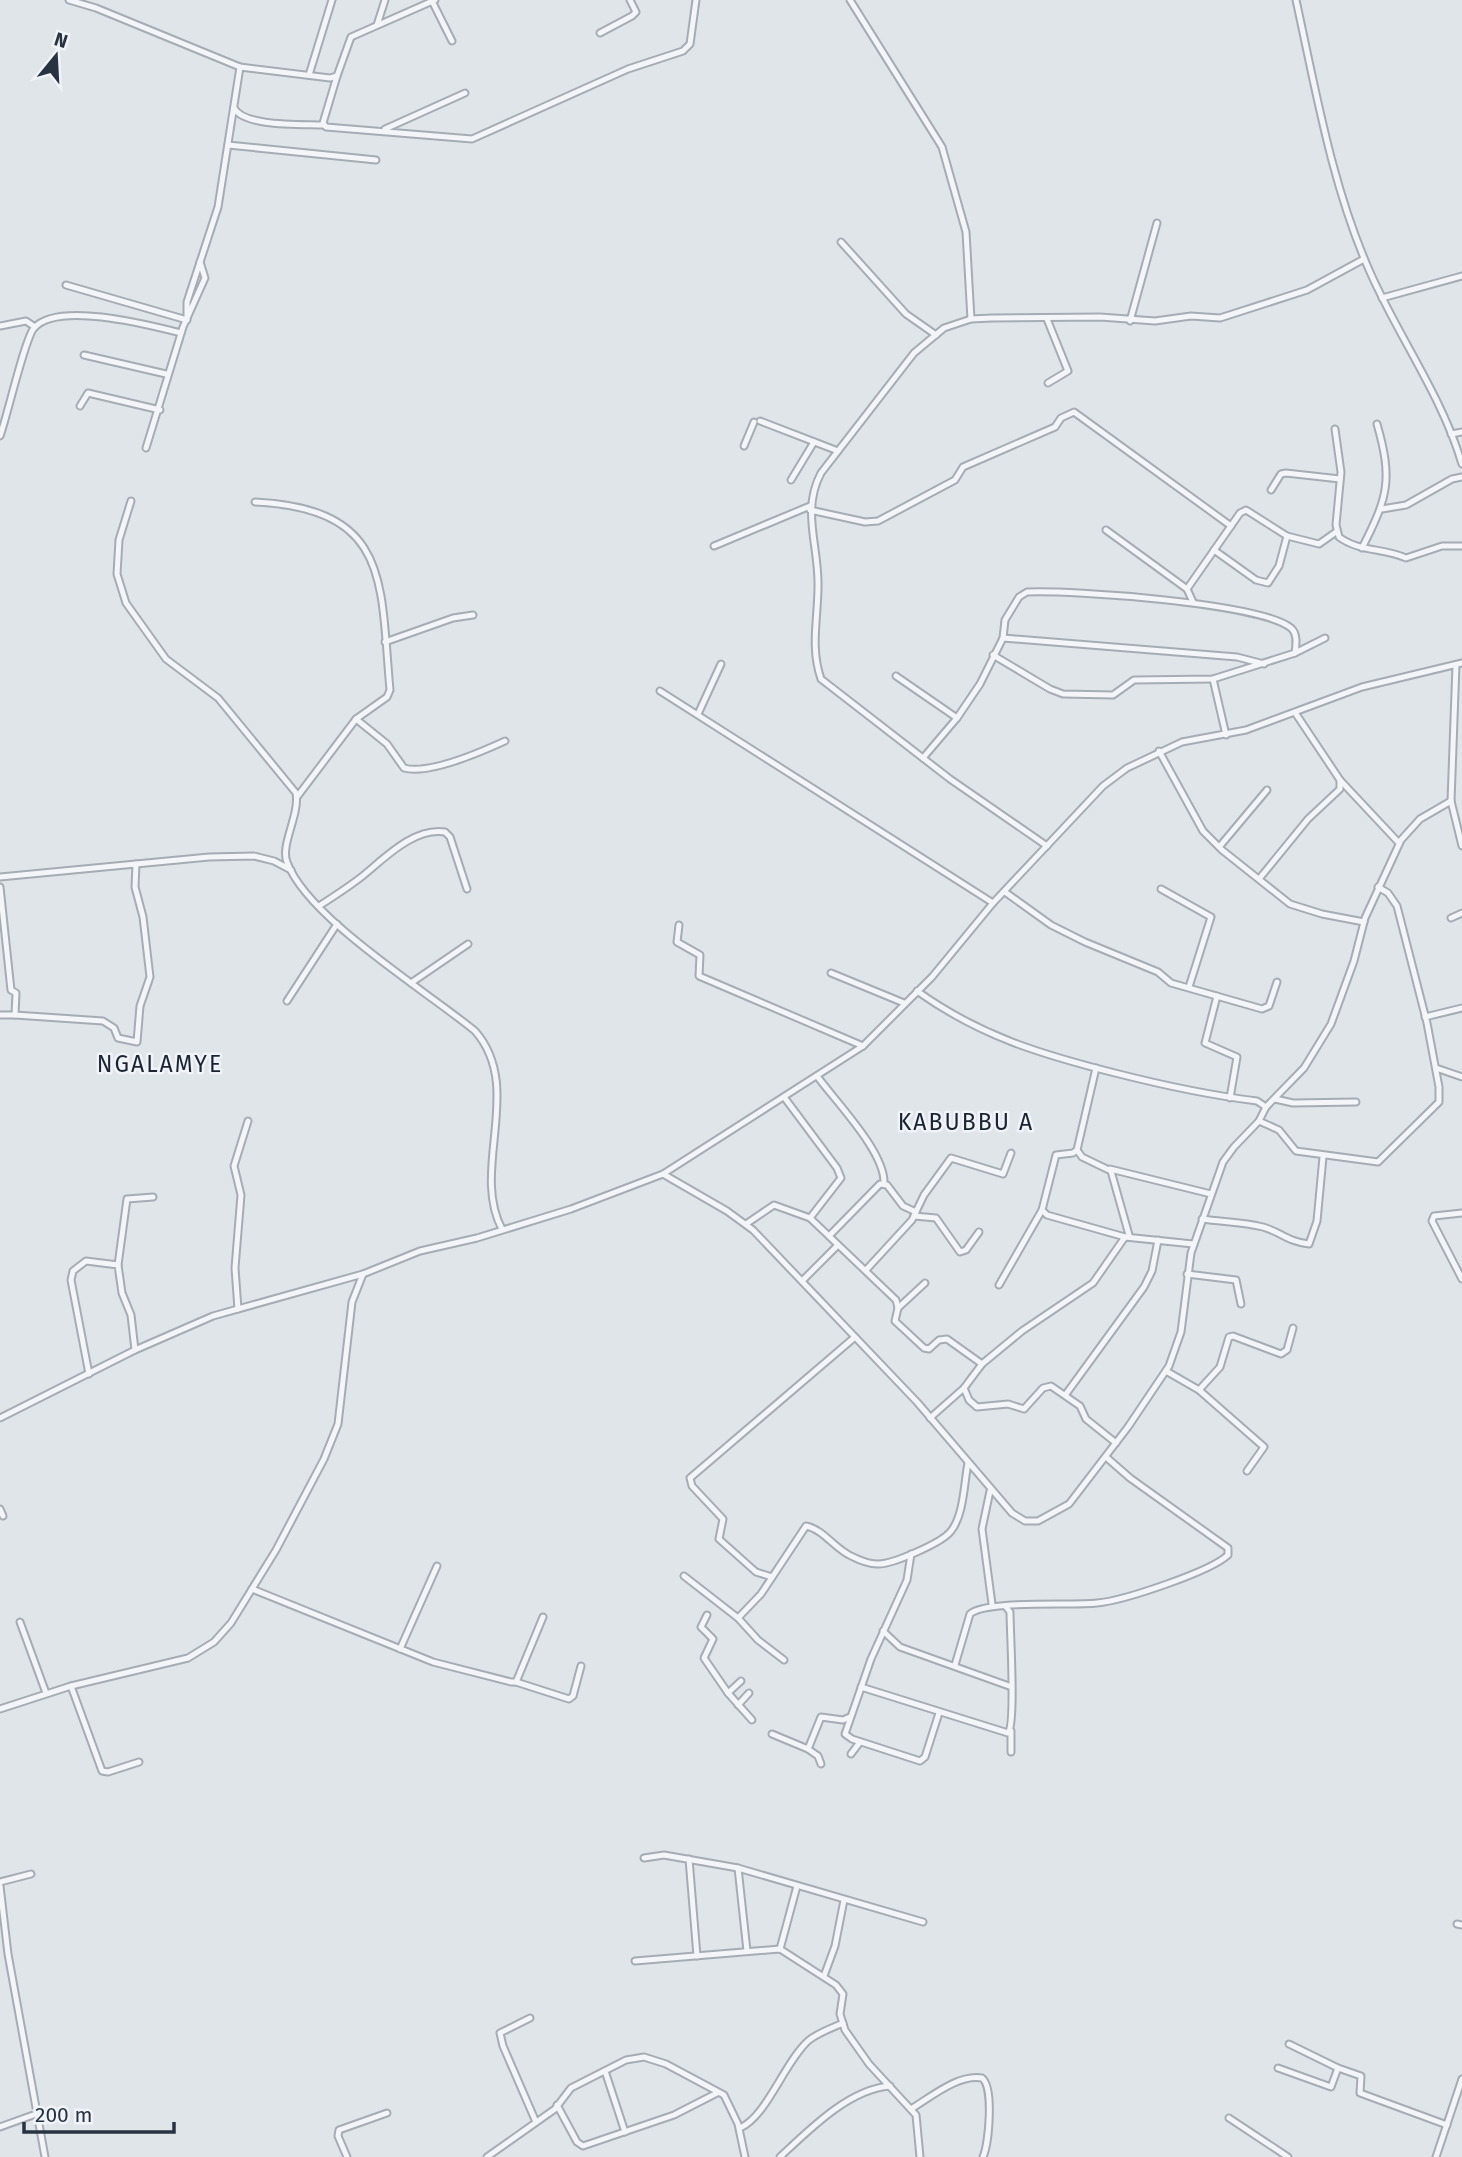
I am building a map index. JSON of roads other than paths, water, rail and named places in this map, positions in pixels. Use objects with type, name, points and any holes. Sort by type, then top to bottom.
[{"type":"street","points":[[69,0],[240,67],[330,78],[337,75]]},
{"type":"street","points":[[309,75],[332,0]]},
{"type":"street","points":[[377,25],[385,0]]},
{"type":"street","points":[[600,33],[636,12],[630,0]]},
{"type":"street","points":[[234,107],[240,117],[252,121],[472,139],[628,69],[683,51],[690,44],[696,0]]},
{"type":"street","points":[[850,0],[942,147],[966,232],[971,319]]},
{"type":"street","points":[[1296,0],[1327,142],[1364,259],[1451,434],[1462,464]]},
{"type":"street","points":[[324,125],[349,40],[433,1],[452,41]]},
{"type":"street","points":[[146,448],[187,320],[187,302],[218,207],[240,67]]},
{"type":"street","points":[[383,130],[465,93]]},
{"type":"street","points":[[228,145],[376,160]]},
{"type":"street","points":[[1130,321],[1157,223]]},
{"type":"street","points":[[841,242],[906,314],[936,335]]},
{"type":"street","points":[[1046,846],[923,758],[821,679],[813,642],[818,583],[810,508],[817,481],[914,353],[944,328],[971,319],[1100,317],[1130,321],[1191,316],[1220,318],[1307,290],[1364,259]]},
{"type":"street","points":[[1382,298],[1462,276]]},
{"type":"street","points":[[66,285],[187,320]]},
{"type":"street","points":[[0,436],[35,327],[48,317],[74,314],[181,333]]},
{"type":"street","points":[[1047,319],[1068,371],[1048,383]]},
{"type":"street","points":[[0,326],[26,321],[35,327]]},
{"type":"street","points":[[84,355],[166,374]]},
{"type":"street","points":[[80,406],[88,393],[160,410]]},
{"type":"street","points":[[714,546],[810,508],[865,522],[878,521],[955,480],[963,467],[1055,427],[1061,418],[1074,412],[1231,526]]},
{"type":"street","points":[[744,446],[757,422],[838,451]]},
{"type":"street","points":[[1362,548],[1382,509],[1388,469],[1377,424]]},
{"type":"street","points":[[1335,429],[1340,479],[1336,532],[1344,541],[1362,548],[1395,552],[1406,558],[1442,546],[1462,546]]},
{"type":"street","points":[[1451,434],[1462,432]]},
{"type":"street","points":[[791,480],[814,442]]},
{"type":"street","points":[[1271,490],[1281,474],[1286,472],[1340,479]]},
{"type":"street","points":[[1382,509],[1406,505],[1452,479],[1462,477]]},
{"type":"street","points":[[131,501],[119,540],[117,574],[126,603],[166,659],[218,698],[297,797]]},
{"type":"street","points":[[255,502],[304,510],[335,520],[351,530],[369,552],[374,564],[383,610],[390,690],[387,697],[356,719],[297,797],[285,853],[291,870],[337,924],[475,1031],[491,1054],[496,1069],[497,1102],[495,1206],[502,1229]]},
{"type":"street","points":[[1186,589],[1231,526],[1246,510],[1287,536],[1320,544],[1336,532]]},
{"type":"street","points":[[1105,530],[1186,589],[1193,602]]},
{"type":"street","points":[[1214,550],[1256,580],[1268,583],[1279,566],[1287,536]]},
{"type":"street","points":[[923,758],[957,718],[980,684],[1003,638],[1005,620],[1019,597],[1027,592],[1193,602],[1248,612],[1291,628],[1295,634],[1294,653]]},
{"type":"street","points":[[385,642],[453,618],[473,615]]},
{"type":"street","points":[[1003,638],[1237,657],[1265,664]]},
{"type":"street","points":[[993,655],[1050,690],[1063,694],[1113,695],[1133,680],[1213,679],[1265,664],[1325,638]]},
{"type":"street","points":[[698,714],[721,664]]},
{"type":"street","points":[[0,1418],[195,1323],[363,1274],[420,1251],[593,1202],[663,1174],[863,1046],[1103,786],[1159,751],[1296,714],[1362,687],[1459,664],[1451,801],[1462,846]]},
{"type":"street","points":[[896,676],[957,718]]},
{"type":"street","points":[[1213,679],[1226,735]]},
{"type":"street","points":[[660,691],[993,903]]},
{"type":"street","points":[[1296,714],[1343,788],[1399,843]]},
{"type":"street","points":[[356,719],[387,744],[404,768],[414,771],[461,759],[505,741]]},
{"type":"street","points":[[1159,751],[1203,831],[1259,879],[1292,905],[1364,922]]},
{"type":"street","points":[[1259,879],[1308,819],[1343,788]]},
{"type":"street","points":[[1220,846],[1267,790]]},
{"type":"street","points":[[663,1174],[746,1224],[930,1418],[1017,1518],[1038,1521],[1069,1504],[1106,1457],[1166,1371],[1178,1342],[1194,1244],[1228,1154],[1259,1121],[1265,1107],[1304,1068],[1331,1024],[1354,961],[1364,922],[1399,843],[1420,819],[1451,801]]},
{"type":"street","points":[[319,906],[359,879],[400,844],[437,831],[445,832],[450,837],[467,889]]},
{"type":"street","points":[[274,860],[285,853]]},
{"type":"street","points":[[0,877],[243,856],[274,860],[291,870]]},
{"type":"street","points":[[0,1014],[103,1021],[114,1028],[118,1038],[137,1042],[140,1006],[150,977],[143,917],[135,887],[136,864]]},
{"type":"street","points":[[0,887],[11,990],[16,993],[15,1015]]},
{"type":"street","points":[[1259,1121],[1279,1130],[1296,1151],[1370,1163],[1385,1158],[1439,1102],[1425,1017],[1397,906],[1388,892],[1378,887]]},
{"type":"street","points":[[1161,889],[1211,917],[1189,987]]},
{"type":"street","points":[[1005,892],[1051,925],[1158,972],[1171,983],[1266,1008],[1277,982]]},
{"type":"street","points":[[1451,918],[1462,913]]},
{"type":"street","points":[[287,1001],[337,924]]},
{"type":"street","points":[[679,925],[677,942],[700,955],[699,976],[863,1046]]},
{"type":"street","points":[[411,983],[468,944]]},
{"type":"street","points":[[831,973],[904,1003]]},
{"type":"street","points":[[916,991],[981,1031],[1014,1045],[1176,1090],[1257,1101],[1265,1107]]},
{"type":"street","points":[[1217,996],[1205,1043],[1237,1058],[1230,1098]]},
{"type":"street","points":[[1425,1017],[1462,1008]]},
{"type":"street","points":[[1070,1154],[1077,1150],[1096,1068]]},
{"type":"street","points":[[1435,1068],[1462,1077]]},
{"type":"street","points":[[817,1076],[870,1146],[883,1174],[884,1183],[904,1206],[915,1214],[936,1218],[960,1252],[966,1250],[979,1232]]},
{"type":"street","points":[[784,1097],[837,1168],[841,1178],[810,1218]]},
{"type":"street","points":[[1275,1099],[1299,1104],[1356,1102]]},
{"type":"street","points":[[238,1309],[235,1268],[242,1195],[234,1166],[248,1121]]},
{"type":"street","points":[[1077,1150],[1082,1157]]},
{"type":"street","points":[[866,1270],[915,1214],[924,1195],[952,1157],[1003,1174],[1012,1153]]},
{"type":"street","points":[[999,1285],[1042,1210],[1054,1159],[1059,1154],[1082,1157],[1110,1169],[1211,1194]]},
{"type":"street","points":[[1202,1219],[1247,1223],[1275,1231],[1291,1241],[1309,1244],[1317,1221],[1323,1157]]},
{"type":"street","points":[[930,1418],[964,1388],[982,1364],[1022,1331],[1093,1283],[1125,1234],[1110,1169]]},
{"type":"street","points":[[830,1236],[873,1190],[884,1183]]},
{"type":"street","points":[[135,1350],[131,1315],[122,1293],[118,1265],[127,1199],[153,1197]]},
{"type":"street","points":[[746,1224],[774,1205],[810,1218],[896,1300],[898,1308],[895,1321],[924,1348],[929,1349],[939,1340],[947,1339],[982,1364]]},
{"type":"street","points":[[1042,1210],[1047,1215],[1125,1234],[1194,1244]]},
{"type":"street","points":[[1462,1213],[1434,1216],[1432,1221],[1462,1279]]},
{"type":"street","points":[[1066,1394],[1143,1287],[1152,1270],[1158,1240]]},
{"type":"street","points":[[802,1281],[838,1245]]},
{"type":"street","points":[[89,1374],[71,1280],[73,1271],[86,1261],[118,1265]]},
{"type":"street","points":[[0,1709],[71,1686],[188,1658],[203,1651],[231,1623],[324,1459],[338,1424],[351,1312],[358,1281],[363,1274]]},
{"type":"street","points":[[1187,1274],[1236,1280],[1241,1304]]},
{"type":"street","points":[[898,1308],[925,1283]]},
{"type":"street","points":[[1199,1390],[1220,1367],[1229,1337],[1233,1336],[1281,1354],[1287,1350],[1293,1328]]},
{"type":"street","points":[[772,1577],[757,1572],[719,1539],[723,1519],[692,1486],[690,1478],[855,1337]]},
{"type":"street","points":[[1166,1371],[1199,1390],[1264,1447],[1247,1471]]},
{"type":"street","points":[[964,1388],[969,1400],[977,1407],[1008,1404],[1024,1409],[1048,1385],[1066,1394],[1084,1409],[1086,1419],[1116,1443]]},
{"type":"street","points":[[955,1665],[970,1614],[992,1604],[1005,1606],[1108,1602],[1209,1568],[1228,1555],[1229,1551],[1224,1545],[1130,1478],[1106,1457]]},
{"type":"street","points":[[738,1618],[772,1577],[806,1526],[815,1529],[842,1552],[865,1562],[887,1563],[911,1554],[952,1530],[968,1463]]},
{"type":"street","points":[[990,1488],[982,1529],[992,1604]]},
{"type":"street","points":[[0,1509],[3,1516]]},
{"type":"street","points":[[911,1554],[907,1580],[883,1631],[845,1734],[860,1742],[922,1760],[939,1713]]},
{"type":"street","points":[[400,1649],[437,1566]]},
{"type":"street","points":[[684,1576],[738,1618],[758,1640],[784,1660]]},
{"type":"street","points":[[252,1589],[453,1668],[516,1682],[569,1699],[573,1696],[581,1665]]},
{"type":"street","points":[[1005,1606],[1010,1612],[1011,1752]]},
{"type":"street","points":[[708,1615],[701,1627],[713,1639],[704,1658],[751,1720]]},
{"type":"street","points":[[516,1682],[543,1617]]},
{"type":"street","points":[[20,1622],[46,1693]]},
{"type":"street","points":[[883,1631],[900,1647],[1006,1682],[1010,1687]]},
{"type":"street","points":[[728,1693],[741,1681]]},
{"type":"street","points":[[71,1686],[102,1771],[107,1772],[139,1762]]},
{"type":"street","points":[[861,1687],[1002,1733],[1011,1731]]},
{"type":"street","points":[[738,1705],[749,1693]]},
{"type":"street","points":[[808,1749],[821,1717],[843,1720],[850,1717]]},
{"type":"street","points":[[772,1734],[808,1749],[818,1756],[821,1764]]},
{"type":"street","points":[[851,1754],[860,1742]]},
{"type":"street","points":[[644,1857],[664,1855],[738,1868],[923,1922]]},
{"type":"street","points":[[689,1859],[697,1955]]},
{"type":"street","points":[[738,1868],[747,1951]]},
{"type":"street","points":[[31,1874],[0,1884],[8,1954],[45,2157]]},
{"type":"street","points":[[780,1949],[797,1886]]},
{"type":"street","points":[[824,1976],[835,1946],[844,1900]]},
{"type":"street","points":[[635,1961],[780,1949],[824,1976],[843,1994],[840,2014],[843,2023],[869,2064],[917,2119],[920,2157]]},
{"type":"street","points":[[0,1956],[8,1954]]},
{"type":"street","points":[[530,2018],[500,2033],[536,2122]]},
{"type":"street","points":[[740,2128],[755,2115],[790,2063],[810,2039],[843,2023]]},
{"type":"street","points":[[1289,2044],[1360,2076],[1360,2093],[1447,2125]]},
{"type":"street","points":[[487,2157],[557,2105],[570,2088],[626,2060],[644,2057],[666,2064],[729,2101],[740,2128],[745,2157]]},
{"type":"street","points":[[1278,2068],[1331,2087],[1338,2068]]},
{"type":"street","points":[[605,2071],[625,2133]]},
{"type":"street","points":[[911,2109],[954,2083],[974,2077],[982,2078],[988,2086],[983,2157]]},
{"type":"street","points":[[1436,2157],[1462,2079]]},
{"type":"street","points":[[780,2157],[835,2111],[872,2088],[890,2086]]},
{"type":"street","points":[[557,2105],[580,2146],[674,2115],[717,2092]]},
{"type":"street","points":[[347,2157],[338,2136],[339,2130],[387,2113]]},
{"type":"street","points":[[0,2127],[36,2114]]},
{"type":"street","points":[[1229,2118],[1288,2157]]},
{"type":"district","name":"NGALAMYE","points":[[160,1064]]},
{"type":"district","name":"KABUBBU A","points":[[966,1122]]}]
